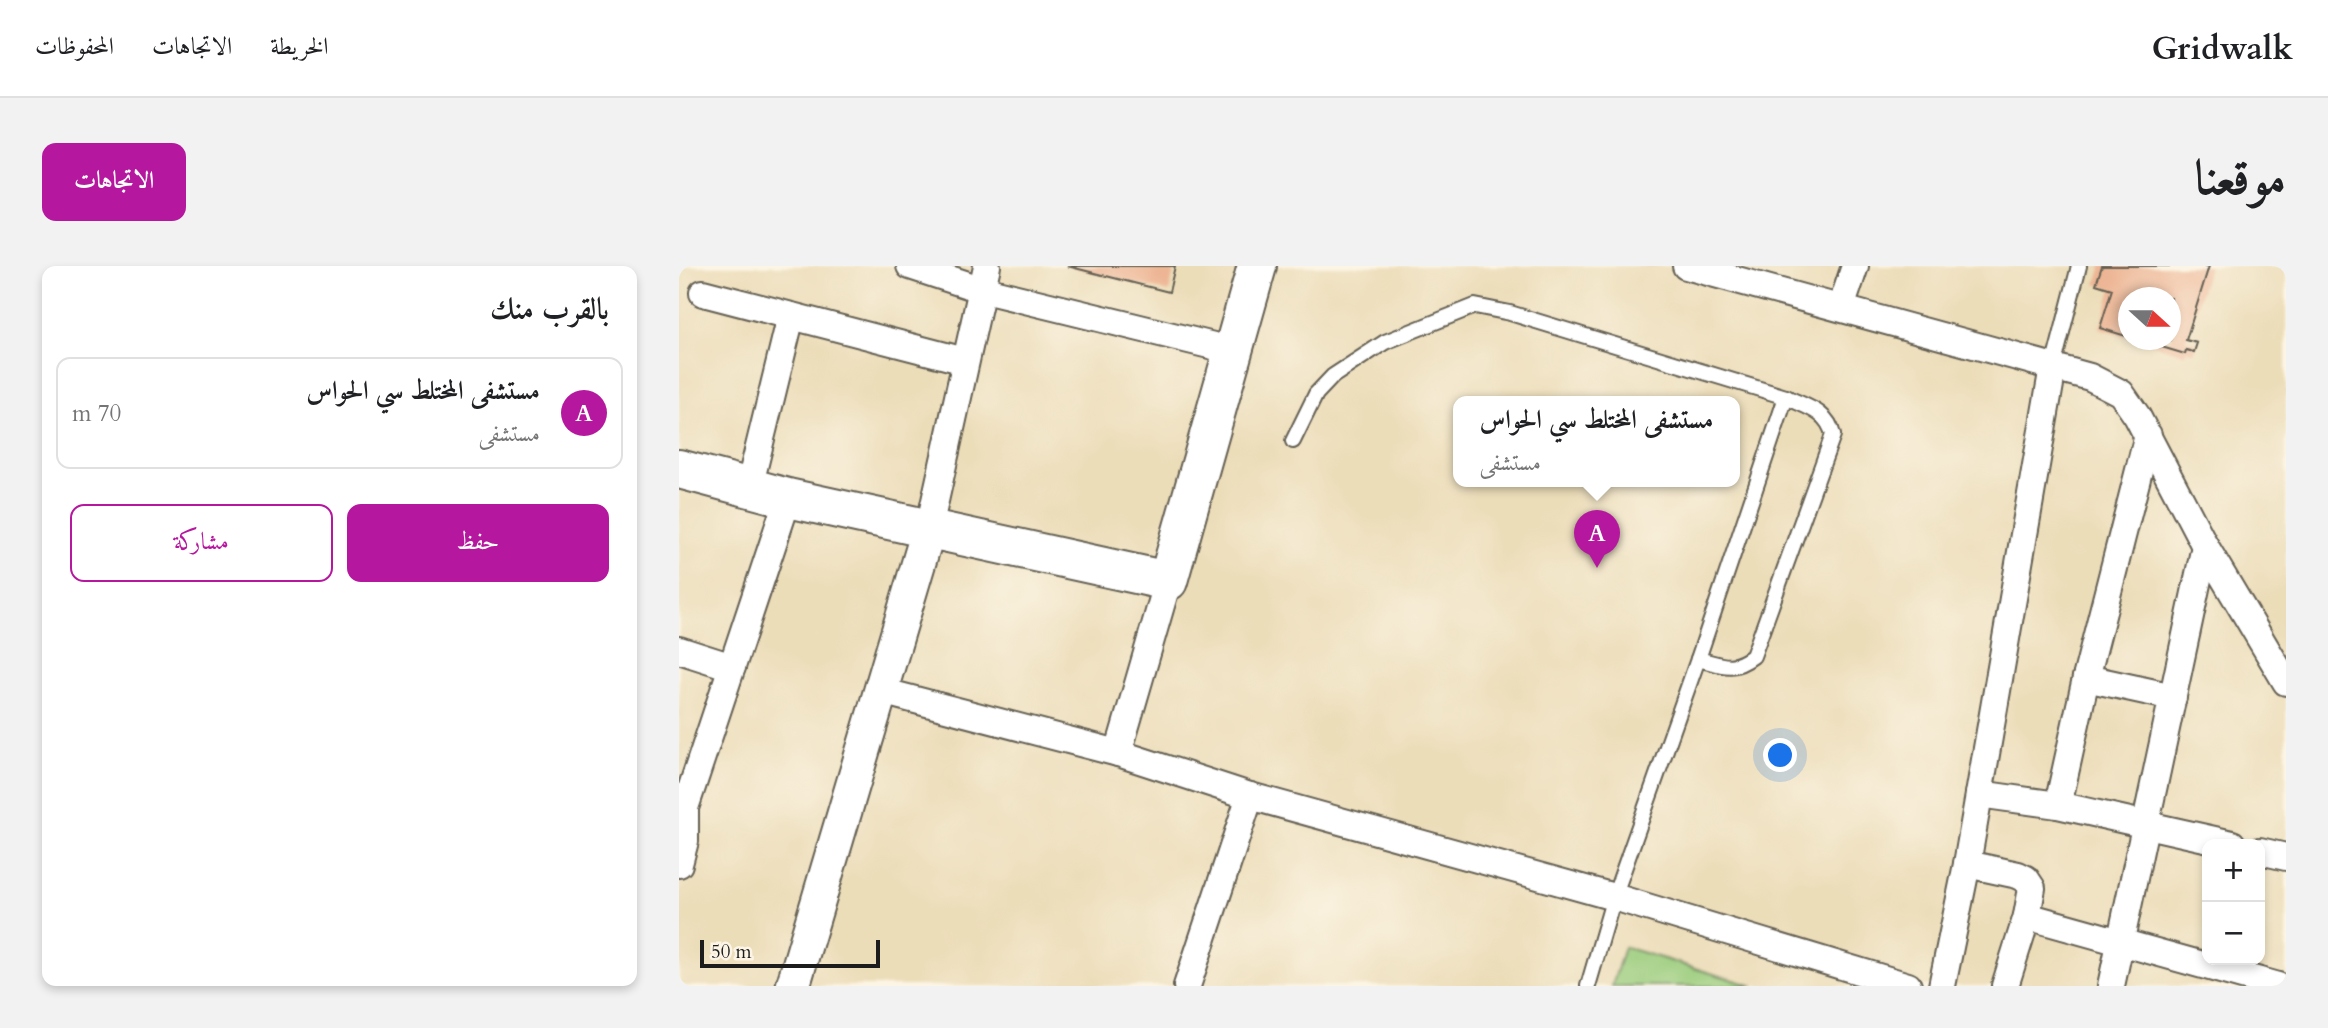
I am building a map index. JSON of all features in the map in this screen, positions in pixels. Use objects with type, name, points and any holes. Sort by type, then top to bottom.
[{"type":"main road","points":[[679,470],[788,498],[1168,581],[1258,266]]},
{"type":"street","points":[[910,266],[983,278],[1234,351]]},
{"type":"street","points":[[1686,266],[2053,366],[2090,377],[2121,393],[2148,435],[2205,546],[2286,682]]},
{"type":"street","points":[[1841,308],[1855,266]]},
{"type":"street","points":[[793,986],[929,528],[983,278]]},
{"type":"street","points":[[703,293],[965,361]]},
{"type":"street","points":[[749,488],[791,316]]},
{"type":"street","points":[[1942,986],[1967,864],[2053,366]]},
{"type":"street","points":[[2058,805],[2086,678],[2148,435]]},
{"type":"street","points":[[681,848],[685,808],[788,498]]},
{"type":"street","points":[[2111,986],[2205,546]]},
{"type":"street","points":[[1118,753],[1168,581]]},
{"type":"street","points":[[679,650],[731,667]]},
{"type":"street","points":[[2086,678],[2173,697]]},
{"type":"street","points":[[881,691],[1118,753],[1249,796],[1614,897],[1908,986]]},
{"type":"street","points":[[1979,793],[2058,805],[2210,839]]},
{"type":"street","points":[[1187,986],[1249,796]]},
{"type":"street","points":[[2265,852],[2286,857]]},
{"type":"street","points":[[1967,864],[2026,879],[2032,888],[2027,916],[2005,986]]},
{"type":"street","points":[[2027,916],[2279,986]]},
{"type":"lane","points":[[2053,366],[2079,266]]},
{"type":"lane","points":[[1293,442],[1316,394],[1333,376],[1385,342],[1475,306],[1510,313],[1786,397],[1826,418],[1833,435],[1753,656],[1741,665],[1730,667],[1698,659]]},
{"type":"lane","points":[[1587,986],[1614,897],[1786,397]]},
{"type":"green space","points":[[1624,947],[1754,986],[1612,986]]},
{"type":"building","points":[[1067,266],[1175,266],[1169,292]]},
{"type":"building","points":[[2102,266],[2209,266],[2186,340],[2197,343],[2194,352],[2186,350],[2185,354],[2172,350],[2181,350],[2181,287],[2118,287],[2118,334],[2100,328],[2112,289],[2096,284]]},
{"type":"place","name":"مستشفى المختلط سي الحواس","points":[[1597,568]]}]
